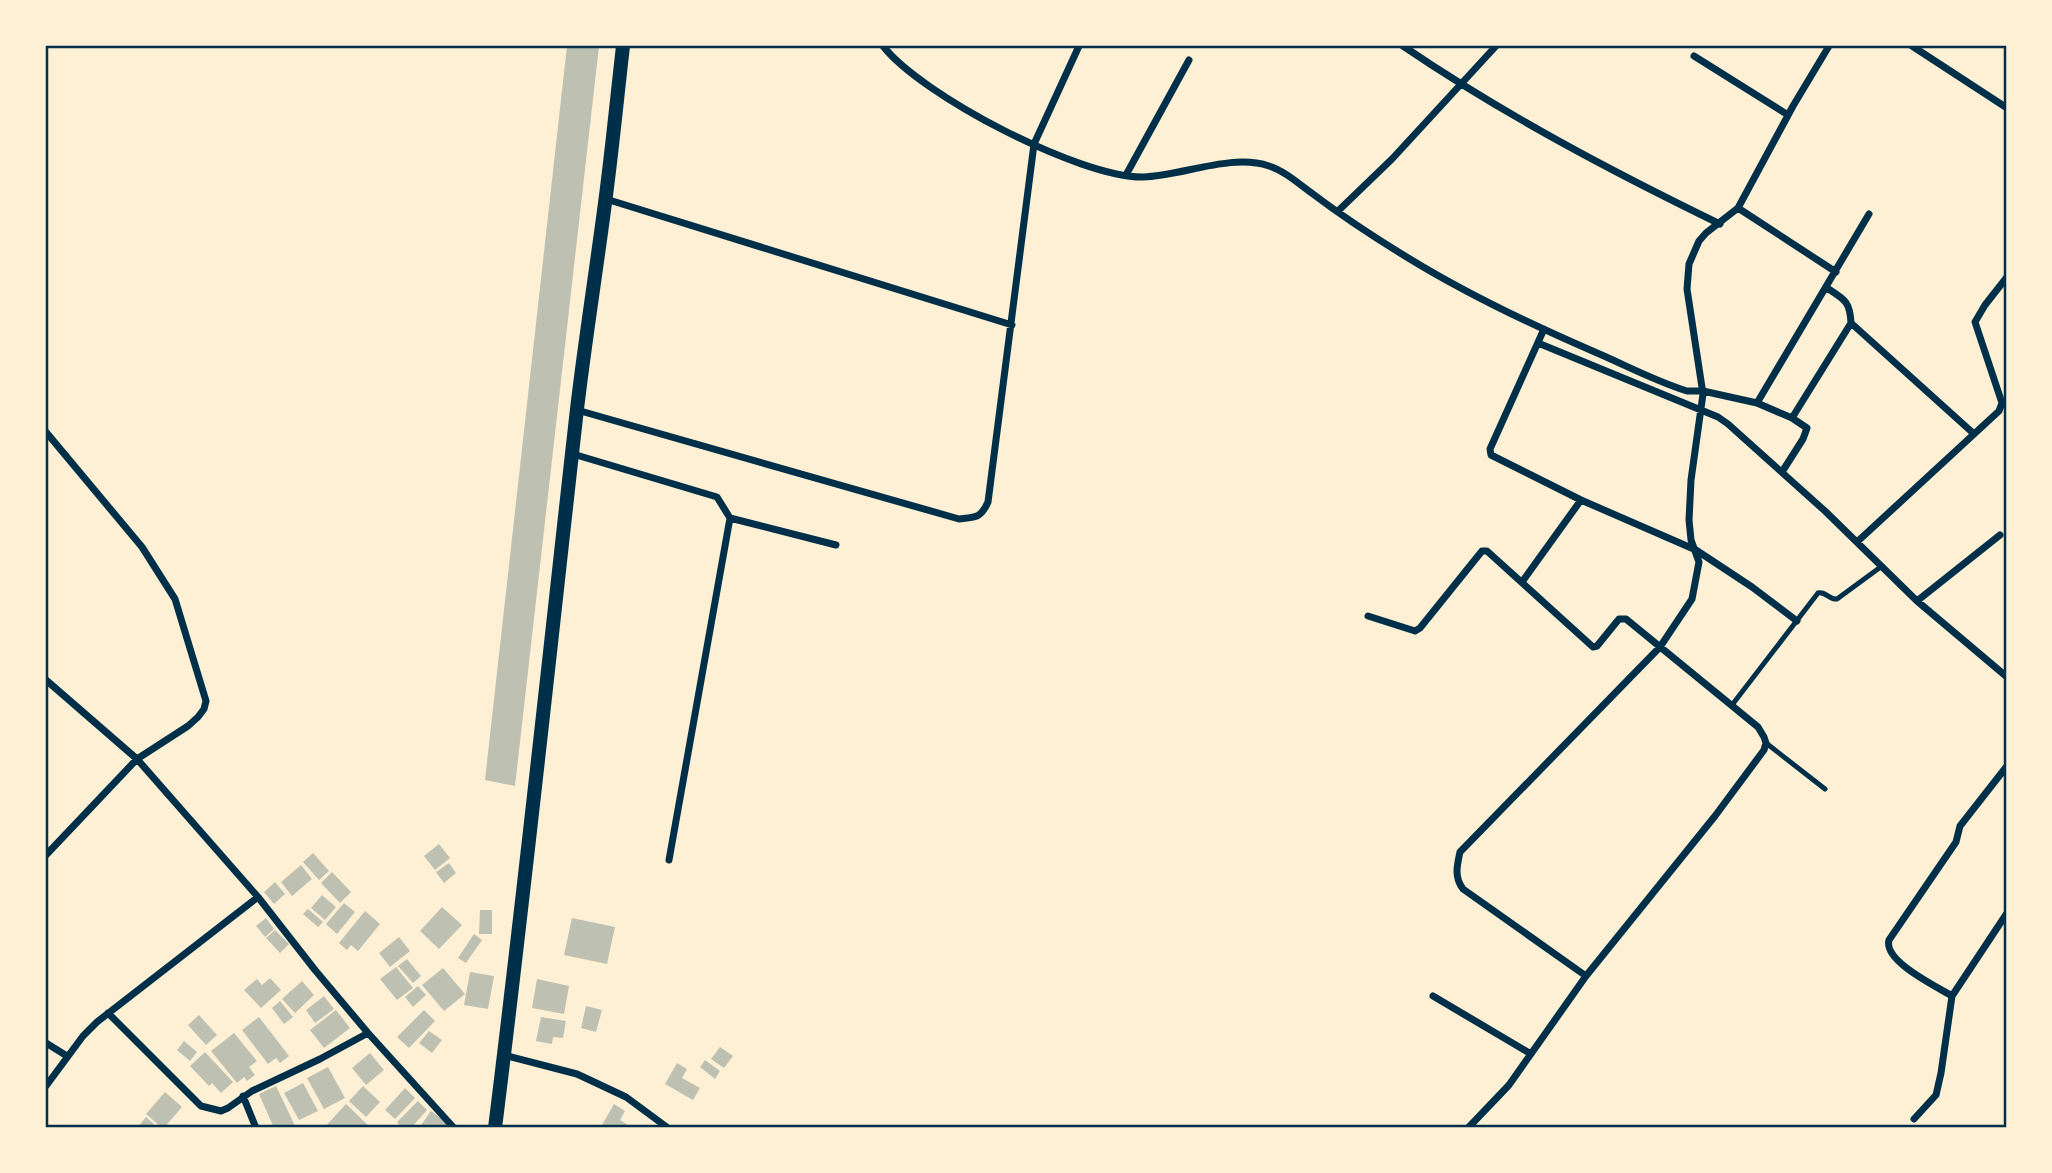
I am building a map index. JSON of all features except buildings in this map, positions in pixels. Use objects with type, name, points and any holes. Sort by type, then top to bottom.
[{"type":"main road","points":[[495,1128],[577,410],[606,199],[623,46]]},
{"type":"street","points":[[883,46],[899,63],[943,95],[1034,144],[1082,166],[1151,177],[1225,164],[1259,163],[1284,173],[1429,270],[1541,336],[1701,408],[1728,424],[1917,601],[2003,674],[2007,664]]},
{"type":"street","points":[[577,410],[959,519],[977,517],[984,512],[989,502],[1034,144],[1079,46]]},
{"type":"street","points":[[1403,46],[1460,84],[1627,178],[1720,224]]},
{"type":"street","points":[[1338,211],[1392,159],[1496,46]]},
{"type":"street","points":[[1586,976],[1463,889],[1458,883],[1456,872],[1460,852],[1660,646],[1692,599],[1699,569],[1689,520],[1691,480],[1703,392],[1687,289],[1689,264],[1706,233],[1738,208],[1829,46]]},
{"type":"street","points":[[1912,46],[2007,108]]},
{"type":"street","points":[[1694,56],[1788,115]]},
{"type":"street","points":[[1126,175],[1189,60]]},
{"type":"street","points":[[606,199],[1012,325]]},
{"type":"street","points":[[1738,208],[1836,272]]},
{"type":"street","points":[[1756,403],[1870,214]]},
{"type":"street","points":[[1857,542],[1999,411],[2003,402],[1975,322],[1985,304],[2007,277]]},
{"type":"street","points":[[1792,418],[1851,323],[1846,300],[1827,288]]},
{"type":"street","points":[[1851,323],[1973,433]]},
{"type":"street","points":[[1541,336],[1680,389],[1756,403],[1792,418],[1807,428],[1807,432],[1782,472]]},
{"type":"street","points":[[1541,336],[1490,452],[1493,457],[1581,500],[1696,550],[1797,621]]},
{"type":"street","points":[[46,432],[142,547],[175,600],[206,701],[198,717],[188,726],[137,759],[46,855]]},
{"type":"street","points":[[573,454],[717,497],[730,518],[669,860]]},
{"type":"street","points":[[1522,582],[1581,500]]},
{"type":"street","points":[[730,518],[836,545]]},
{"type":"street","points":[[1917,601],[2000,535]]},
{"type":"street","points":[[1368,616],[1415,631],[1482,551],[1487,551],[1593,647],[1623,618],[1758,727],[1766,743],[1764,750],[1715,816],[1586,976],[1501,1096],[1468,1128]]},
{"type":"street","points":[[46,680],[137,759],[258,897],[368,1033],[454,1128]]},
{"type":"street","points":[[1952,996],[1911,971],[1891,955],[1889,940],[1956,842],[1960,826],[2007,766]]},
{"type":"street","points":[[46,1086],[83,1036],[108,1013],[258,897]]},
{"type":"street","points":[[1914,1119],[1936,1094],[1952,996],[2007,913]]},
{"type":"street","points":[[1433,996],[1531,1054]]},
{"type":"street","points":[[108,1013],[201,1106],[221,1111],[243,1096],[368,1033]]},
{"type":"street","points":[[46,1043],[67,1056]]},
{"type":"street","points":[[504,1055],[577,1074],[626,1097],[668,1128]]},
{"type":"street","points":[[243,1096],[256,1128]]},
{"type":"lane","points":[[1732,705],[1818,593],[1824,592],[1833,600],[1837,599],[1882,566]]},
{"type":"lane","points":[[1766,743],[1825,789]]}]
